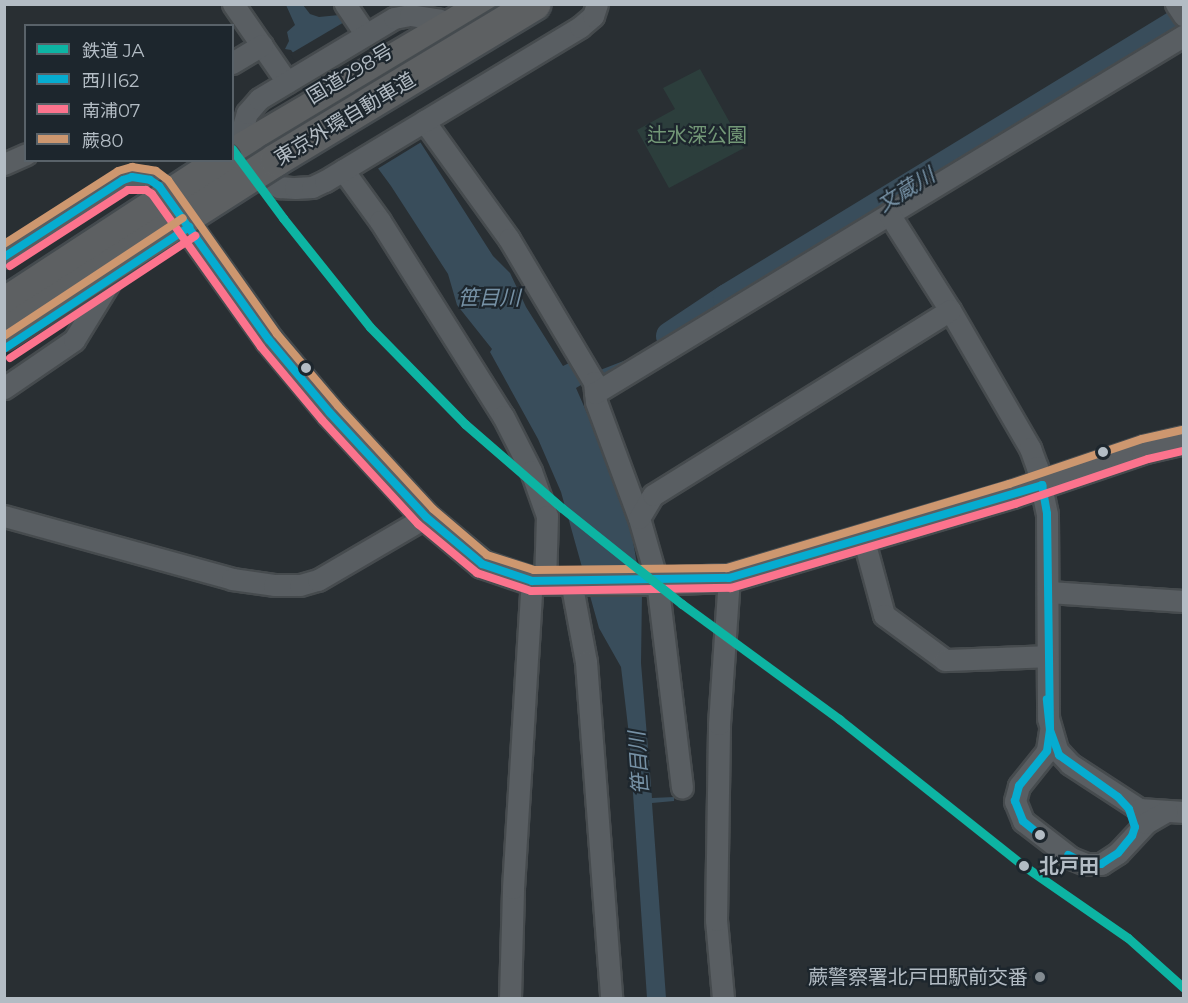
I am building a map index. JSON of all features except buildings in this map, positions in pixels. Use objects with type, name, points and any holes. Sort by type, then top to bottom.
[{"type":"highway","name":"東京外環自動車道","points":[[234,148],[488,4]]},
{"type":"highway","name":"東京外環自動車道","points":[[4,334],[276,160],[535,4]]},
{"type":"highway","points":[[4,349],[189,227],[550,4]]},
{"type":"highway","name":"国道298号","points":[[234,147],[299,85],[367,44],[453,12]]},
{"type":"highway","name":"東京外環自動車道","points":[[4,304],[211,162]]},
{"type":"highway","points":[[4,288],[159,186],[196,171]]},
{"type":"highway","points":[[4,288],[196,171]]},
{"type":"highway","points":[[4,342],[72,290]]},
{"type":"main road","points":[[159,186],[269,340],[330,413],[426,517],[482,564],[558,581],[729,578],[1042,485],[1145,449],[1184,440]]},
{"type":"street","points":[[233,4],[262,45],[299,85]]},
{"type":"street","points":[[345,4],[367,44]]},
{"type":"street","points":[[265,180],[279,187],[312,187],[580,27],[592,16],[597,4]]},
{"type":"street","points":[[595,393],[1184,35]]},
{"type":"street","points":[[234,62],[262,45]]},
{"type":"street","points":[[421,123],[508,239],[594,382],[595,393],[639,518],[652,581],[682,787]]},
{"type":"street","points":[[4,164],[24,155]]},
{"type":"street","points":[[349,166],[380,221],[503,416],[531,471],[547,516],[558,581],[586,662],[610,999]]},
{"type":"street","points":[[4,257],[123,180],[143,177],[159,186]]},
{"type":"street","points":[[889,214],[950,310],[1030,448],[1042,485],[1047,514],[1047,718],[1059,755],[1139,809],[1175,812]]},
{"type":"street","points":[[4,388],[74,340],[112,278]]},
{"type":"street","points":[[639,518],[653,495],[950,310]]},
{"type":"street","points":[[4,516],[232,579],[274,585],[300,585],[318,580],[426,517]]},
{"type":"street","points":[[863,537],[884,615],[945,660],[1047,656]]},
{"type":"street","points":[[723,999],[716,920],[719,724],[729,578]]},
{"type":"street","points":[[510,999],[513,888],[558,581]]},
{"type":"street","points":[[1048,592],[1184,602]]},
{"type":"street","points":[[1050,730],[1047,751],[1017,793],[1017,808],[1023,821],[1071,858],[1086,864],[1101,864],[1146,823],[1175,812]]},
{"type":"street","points":[[1119,797],[1132,815],[1135,827],[1132,836]]},
{"type":"green space","name":"辻水深公園","points":[[700,69],[744,148],[669,188],[637,130],[675,109],[663,88]]},
{"type":"water","name":"笹目川","points":[[286,5],[303,5],[310,14],[319,17],[339,15],[493,256],[510,273],[526,307],[563,366],[575,360],[586,382],[576,388],[620,495],[633,541],[642,593],[641,663],[652,798],[674,797],[674,801],[652,803],[666,998],[647,998],[629,735],[621,667],[599,628],[561,492],[538,439],[490,352],[492,349],[457,305],[448,274],[391,186],[291,50],[285,49],[289,41],[287,32],[295,25]]},
{"type":"pier","points":[[346,21],[423,141],[374,171],[290,54]]},
{"type":"waterway","name":"文蔵川","points":[[670,336],[727,298],[1184,19]]},
{"type":"waterway","points":[[595,374],[629,361]]},
{"type":"rail line","name":"JA","points":[[234,152],[283,218],[370,327],[465,424],[562,508],[682,604],[839,719],[1024,866],[1128,938],[1184,988]]},
{"type":"transit line","name":"蕨80","points":[[4,244],[118,171],[132,167],[156,171],[168,180],[277,334],[338,406],[433,509],[487,555],[534,570],[727,568],[1009,484],[1142,439],[1182,430]]},
{"type":"transit line","name":"西川62","points":[[4,257],[123,180],[132,177],[150,180],[159,186],[269,340],[330,413],[426,517],[482,564],[532,581],[729,578],[1042,485]]},
{"type":"transit line","name":"南浦07","points":[[10,266],[128,190],[146,190],[152,194],[261,347],[322,420],[418,524],[477,573],[531,591],[731,588],[1015,504],[1148,459],[1184,451]]},
{"type":"transit line","name":"蕨80","points":[[4,336],[183,218]]},
{"type":"transit line","name":"西川62","points":[[4,349],[189,227]]},
{"type":"transit line","name":"南浦07","points":[[10,358],[195,236]]},
{"type":"transit line","name":"西川62","points":[[1042,485],[1047,514],[1050,730],[1059,755],[1118,797],[1129,809],[1135,827],[1132,836],[1118,853],[1101,864],[1086,864],[1068,855]]},
{"type":"transit line","name":"西川62","points":[[1040,835],[1023,821],[1015,801],[1019,786],[1047,751],[1050,730],[1047,699]]},
{"type":"place","name":"北戸田","points":[[1024,866]]},
{"type":"place","name":"蕨警察署北戸田駅前交番","points":[[1040,977]]}]
